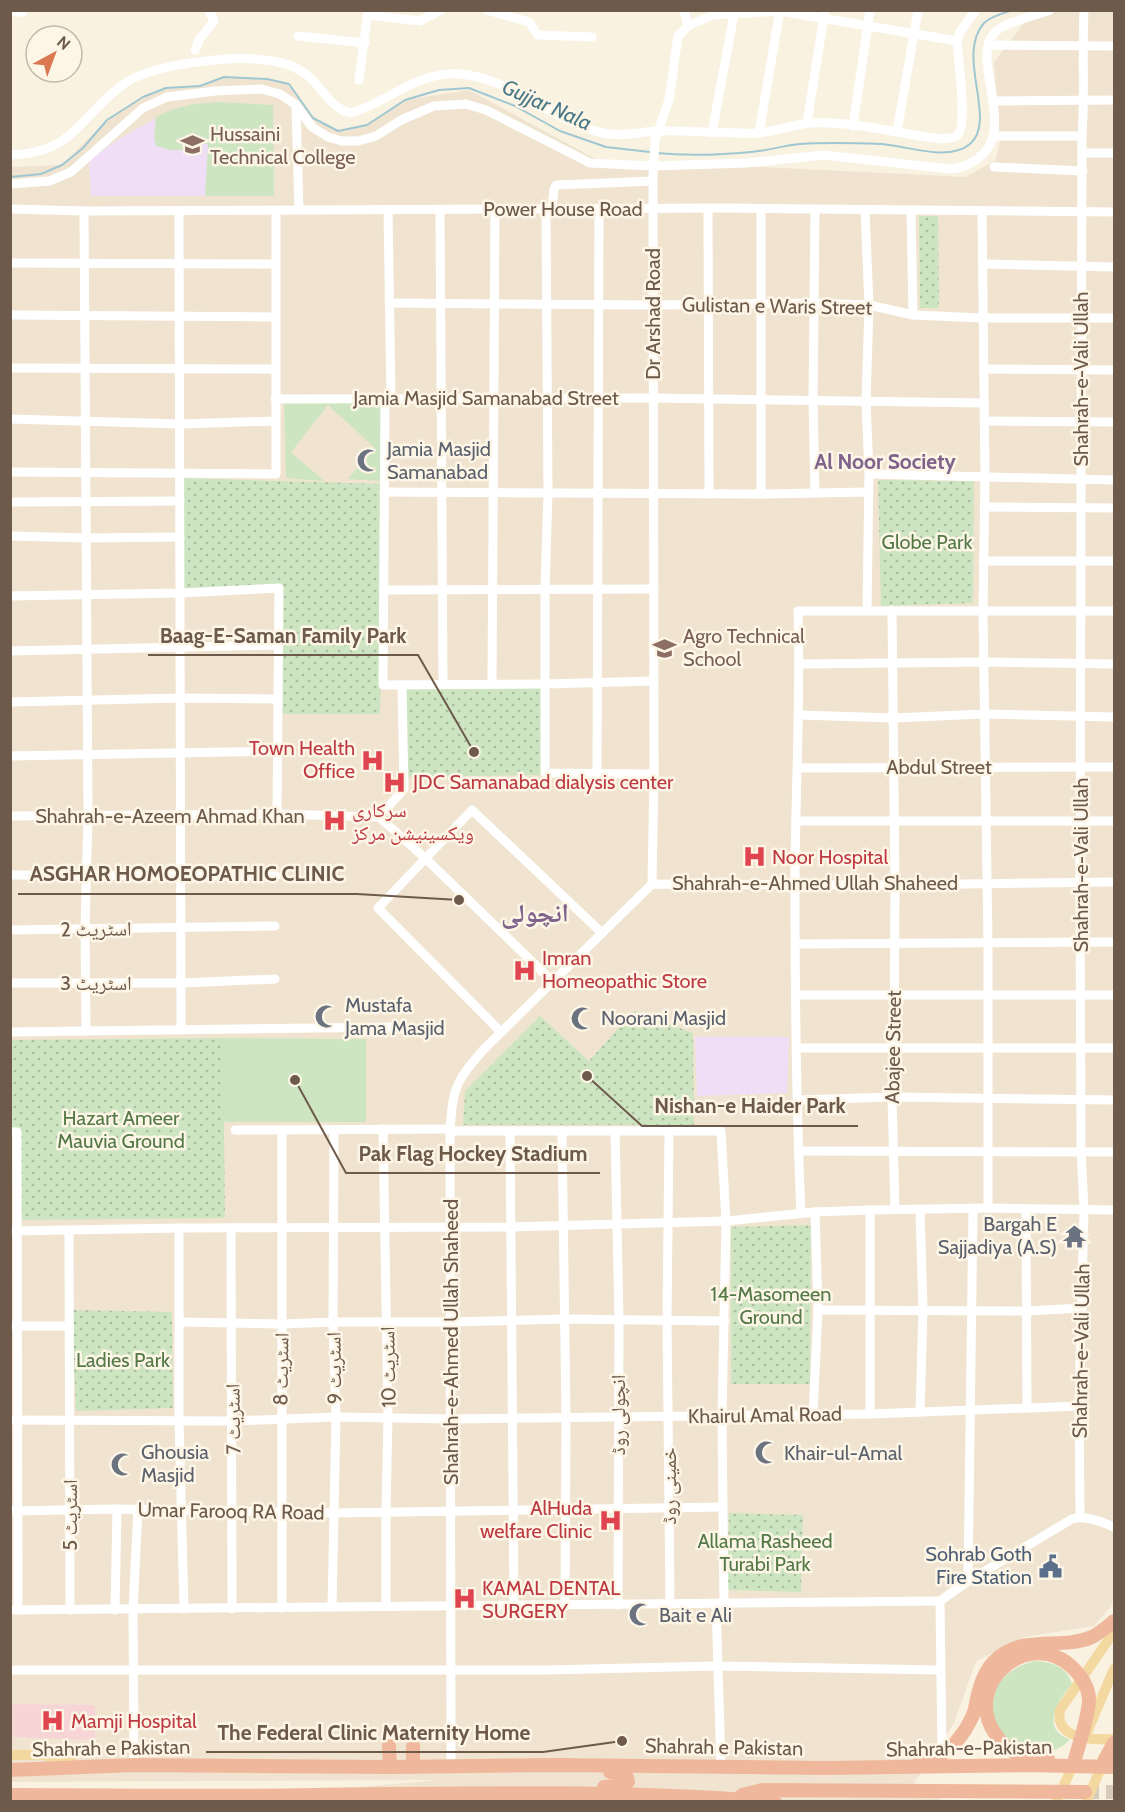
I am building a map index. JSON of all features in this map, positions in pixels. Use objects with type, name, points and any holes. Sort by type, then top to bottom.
[{"type":"highway","points":[[908,1768],[942,1755],[953,1747],[972,1718],[978,1688],[999,1657],[1016,1647],[1075,1641],[1093,1636],[1114,1621]]},
{"type":"highway","points":[[1024,1655],[1053,1656],[1067,1662],[1080,1675],[1087,1689],[1089,1701],[1081,1763],[1015,1753],[1000,1741],[990,1726],[986,1711],[991,1684],[1010,1661],[1024,1655]]},
{"type":"highway","points":[[1109,1764],[1114,1739]]},
{"type":"highway","points":[[389,1746],[390,1767]]},
{"type":"highway","points":[[413,1746],[413,1767]]},
{"type":"highway","name":"Shahrah-e-Pakistan","points":[[825,1768],[1109,1764]]},
{"type":"highway","name":"Shahrah e Pakistan","points":[[10,1770],[134,1765],[452,1767],[558,1765],[825,1768]]},
{"type":"highway","points":[[530,1794],[566,1787],[622,1786],[628,1782],[626,1774],[622,1772],[574,1771],[558,1765]]},
{"type":"highway","points":[[728,1798],[762,1790],[1086,1797]]},
{"type":"highway","points":[[10,1795],[53,1798],[314,1795],[434,1797],[530,1794],[728,1798],[775,1802]]},
{"type":"main road","points":[[1114,1628],[1107,1642],[1060,1710],[1059,1719],[1062,1728],[1069,1734],[1086,1738],[1114,1739]]},
{"type":"main road","points":[[1056,1802],[1081,1763],[1114,1669]]},
{"type":"main road","points":[[10,1755],[44,1755],[87,1768]]},
{"type":"main road","points":[[1086,1797],[1109,1764]]},
{"type":"street","points":[[195,50],[199,40],[214,22],[209,10]]},
{"type":"street","points":[[487,10],[529,22],[538,34],[592,37]]},
{"type":"street","points":[[684,10],[688,26],[723,13],[780,11],[825,14],[867,25],[957,41]]},
{"type":"street","points":[[852,126],[870,10]]},
{"type":"street","points":[[897,132],[918,10]]},
{"type":"street","points":[[10,155],[38,152],[62,143],[116,90],[133,78],[169,67],[225,60],[263,59],[291,66],[306,75],[334,106],[350,114],[408,85],[432,77],[459,74],[481,78],[501,86],[575,123],[603,133],[626,134],[658,131],[759,133],[807,123],[852,126],[942,139],[954,138],[959,133],[963,115],[957,41],[960,32],[976,10]]},
{"type":"street","points":[[10,184],[49,181],[71,172],[143,108],[167,97],[261,88],[280,94],[296,105],[307,122],[328,137],[358,141],[376,136],[401,120],[434,106],[466,104],[486,110],[590,163],[746,163],[824,154],[950,169],[962,168],[986,151],[993,136],[993,101],[988,45],[995,32],[1002,27],[1050,10]]},
{"type":"street","name":"Shahrah-e-Vali Ullah","points":[[1080,1517],[1079,1406],[1084,1210],[1081,1150],[1080,882],[1082,136],[1085,100],[1082,47],[1084,10]]},
{"type":"street","points":[[759,133],[780,11]]},
{"type":"street","points":[[10,12],[22,12]]},
{"type":"street","points":[[359,80],[368,13],[420,21],[434,12]]},
{"type":"street","points":[[712,133],[723,13]]},
{"type":"street","points":[[807,123],[825,14]]},
{"type":"street","name":"Dr Arshad Road","points":[[652,884],[654,774],[653,181],[655,147],[669,100],[678,36],[688,26]]},
{"type":"street","points":[[298,36],[365,43]]},
{"type":"street","points":[[988,45],[1114,46]]},
{"type":"street","points":[[993,101],[1114,100]]},
{"type":"street","points":[[296,105],[299,210]]},
{"type":"street","points":[[993,136],[1082,136]]},
{"type":"street","points":[[1083,153],[1114,153]]},
{"type":"street","points":[[994,167],[1083,171]]},
{"type":"street","points":[[653,181],[556,186],[549,209],[546,304],[548,494],[545,590],[545,773],[654,774]]},
{"type":"street","points":[[708,208],[709,494]]},
{"type":"street","name":"Power House Road","points":[[10,209],[276,211],[708,208],[814,211],[1114,212]]},
{"type":"street","points":[[597,774],[599,209]]},
{"type":"street","points":[[761,209],[761,494]]},
{"type":"street","points":[[388,210],[388,399],[384,492],[383,685],[654,681]]},
{"type":"street","points":[[440,210],[443,684]]},
{"type":"street","points":[[492,684],[495,210]]},
{"type":"street","points":[[865,210],[869,305],[866,401],[869,474],[867,610]]},
{"type":"street","points":[[911,210],[913,315]]},
{"type":"street","points":[[84,211],[88,755],[86,1031]]},
{"type":"street","points":[[179,211],[181,1030]]},
{"type":"street","points":[[10,472],[276,474],[276,211]]},
{"type":"street","points":[[814,211],[815,493]]},
{"type":"street","points":[[982,211],[988,1208]]},
{"type":"street","points":[[10,263],[276,264]]},
{"type":"street","points":[[983,264],[1114,267]]},
{"type":"street","name":"Gulistan e Waris Street","points":[[389,303],[653,305],[814,303],[869,305],[913,315],[983,318],[1114,318]]},
{"type":"street","points":[[10,315],[276,317]]},
{"type":"street","points":[[10,368],[275,369]]},
{"type":"street","points":[[984,369],[1114,370]]},
{"type":"street","name":"Jamia Masjid Samanabad Street","points":[[275,399],[653,398],[984,404]]},
{"type":"street","points":[[10,419],[180,423],[275,421]]},
{"type":"street","points":[[984,421],[1114,422]]},
{"type":"street","points":[[869,474],[1114,480]]},
{"type":"street","points":[[384,492],[548,494],[869,492]]},
{"type":"street","points":[[10,502],[180,501]]},
{"type":"street","points":[[984,507],[1114,508]]},
{"type":"street","points":[[10,536],[180,537]]},
{"type":"street","points":[[983,561],[1114,561]]},
{"type":"street","points":[[10,596],[180,593],[279,588],[277,814]]},
{"type":"street","points":[[384,590],[654,589]]},
{"type":"street","name":"Abajee Street","points":[[892,610],[895,885],[892,1151],[895,1209]]},
{"type":"street","points":[[801,1213],[798,1151],[795,884],[800,664],[798,611],[1114,611]]},
{"type":"street","points":[[10,651],[278,645]]},
{"type":"street","points":[[800,664],[984,662],[1114,664]]},
{"type":"street","points":[[402,685],[404,789],[379,817],[426,858],[552,981]]},
{"type":"street","points":[[10,702],[181,698],[278,699]]},
{"type":"street","points":[[799,715],[894,718],[984,714],[1114,717]]},
{"type":"street","points":[[10,756],[278,750]]},
{"type":"street","name":"Abdul Street","points":[[798,768],[1114,767]]},
{"type":"street","points":[[501,1032],[378,908],[472,810],[602,933]]},
{"type":"street","name":"Shahrah-e-Azeem Ahmad Khan","points":[[10,816],[277,814],[379,817]]},
{"type":"street","points":[[796,821],[1114,821]]},
{"type":"street","points":[[10,875],[276,876]]},
{"type":"street","name":"Shahrah-e-Ahmed Ullah Shaheed","points":[[452,1767],[450,1130],[453,1097],[457,1083],[483,1050],[652,884],[895,885],[1114,882]]},
{"type":"street","name":"اسٹریٹ 2","points":[[10,930],[275,926]]},
{"type":"street","points":[[796,944],[1114,942]]},
{"type":"street","name":"اسٹریٹ 3","points":[[10,983],[182,983],[275,979]]},
{"type":"street","points":[[796,996],[1114,995]]},
{"type":"street","points":[[10,1032],[400,1027]]},
{"type":"street","points":[[797,1048],[1114,1048]]},
{"type":"street","points":[[798,1100],[892,1097],[1114,1100]]},
{"type":"street","points":[[235,1130],[721,1131],[726,1221],[722,1416],[723,1507],[717,1666],[721,1767]]},
{"type":"street","name":"اسٹریٹ 8","points":[[282,1130],[282,1608]]},
{"type":"street","name":"اسٹریٹ 9","points":[[332,1607],[336,1417],[333,1322],[334,1130]]},
{"type":"street","name":"اسٹریٹ 10","points":[[383,1130],[388,1417],[386,1605]]},
{"type":"street","points":[[510,1131],[514,1606]]},
{"type":"street","points":[[562,1131],[567,1510],[565,1606]]},
{"type":"street","name":"انچولی روڈ","points":[[615,1131],[619,1320],[618,1605]]},
{"type":"street","name":"خمینی روڈ","points":[[669,1131],[667,1320],[670,1604]]},
{"type":"street","points":[[14,1132],[14,1610],[940,1601],[968,1581],[1061,1525],[1080,1517],[1114,1527]]},
{"type":"street","points":[[798,1151],[1081,1150],[1114,1152]]},
{"type":"street","points":[[13,1231],[618,1225],[726,1221],[815,1212],[895,1209],[1114,1210]]},
{"type":"street","points":[[968,1581],[973,1209]]},
{"type":"street","points":[[870,1210],[870,1414]]},
{"type":"street","points":[[920,1210],[922,1310],[920,1412]]},
{"type":"street","points":[[1026,1210],[1027,1408]]},
{"type":"street","points":[[813,1414],[818,1310],[815,1212]]},
{"type":"street","points":[[179,1228],[179,1420],[184,1609]]},
{"type":"street","name":"اسٹریٹ 7","points":[[231,1229],[232,1609]]},
{"type":"street","name":"اسٹریٹ 5","points":[[69,1231],[70,1610]]},
{"type":"street","points":[[818,1310],[1027,1311],[1082,1308]]},
{"type":"street","points":[[179,1322],[282,1324],[565,1319],[725,1321]]},
{"type":"street","points":[[13,1326],[69,1326]]},
{"type":"street","name":"Khairul Amal Road","points":[[13,1420],[233,1421],[336,1417],[451,1419],[722,1416],[870,1414],[1079,1406]]},
{"type":"street","name":"Umar Farooq RA Road","points":[[14,1511],[138,1509],[333,1513],[723,1507]]},
{"type":"street","points":[[115,1610],[117,1509]]},
{"type":"street","points":[[134,1765],[133,1610],[138,1509]]},
{"type":"street","points":[[940,1601],[942,1755]]},
{"type":"street","points":[[10,1670],[451,1670],[717,1666],[940,1670]]},
{"type":"shaded area","points":[[1040,10],[1114,11],[1114,1597],[1111,1606],[1094,1626],[1025,1637],[976,1661],[954,1723],[914,1783],[944,1801],[191,1802],[439,1780],[11,1782],[10,167],[62,165],[107,120],[143,97],[166,88],[200,86],[224,77],[267,79],[289,84],[313,118],[338,131],[367,125],[405,100],[469,90],[596,159],[965,177],[995,161],[1000,143],[994,62],[1032,13]]},
{"type":"shaded area","name":"Hussaini Technical College","points":[[201,103],[273,105],[274,196],[91,196],[89,159],[170,110]]},
{"type":"shaded area","points":[[695,1037],[789,1037],[787,1093],[697,1096]]},
{"type":"shaded area","name":"Mamji Hospital","points":[[11,1704],[95,1705],[95,1740],[11,1737]]},
{"type":"green space","points":[[219,102],[273,105],[274,196],[205,196],[208,144],[193,144],[192,150],[170,150],[156,146],[154,136],[156,117],[186,106]]},
{"type":"green space","points":[[919,216],[938,216],[939,308],[920,308]]},
{"type":"green space","points":[[382,401],[380,481],[348,479],[374,447],[328,405],[291,452],[324,481],[286,478],[284,402]]},
{"type":"green space","points":[[182,478],[384,484],[380,714],[280,714],[279,588],[181,593]]},
{"type":"green space","name":"Globe Park","points":[[878,480],[974,481],[973,603],[881,606]]},
{"type":"green space","points":[[545,684],[544,775],[404,777],[402,685]]},
{"type":"green space","points":[[634,1011],[693,1033],[694,1125],[463,1125],[465,1091],[540,1016],[589,1061]]},
{"type":"green space","points":[[223,1038],[366,1039],[366,1122],[223,1122]]},
{"type":"green space","name":"Hazart Ameer Mauvia Ground","points":[[223,1038],[225,1218],[20,1220],[19,1128],[11,1127],[10,1040]]},
{"type":"green space","name":"14-Masomeen Ground","points":[[811,1225],[810,1384],[731,1384],[731,1227]]},
{"type":"green space","name":"Ladies Park","points":[[72,1310],[172,1312],[173,1408],[76,1411]]},
{"type":"green space","name":"Allama Rasheed Turabi Park","points":[[729,1513],[803,1515],[801,1592],[727,1590]]},
{"type":"green space","points":[[1034,1661],[1058,1666],[1067,1673],[1072,1684],[1054,1714],[1055,1729],[1070,1739],[1064,1745],[1051,1751],[1029,1751],[1006,1742],[992,1715],[991,1704],[997,1685],[1013,1670]]},
{"type":"waterway","name":"Gujjar Nala","points":[[656,153],[727,154],[794,145],[831,143],[882,144],[928,152],[951,152],[961,149],[970,144],[977,133],[980,120],[974,69],[976,37],[984,23],[1013,10]]},
{"type":"waterway","name":"Gujjar Nala","points":[[10,177],[41,174],[62,165],[83,148],[107,120],[143,97],[166,88],[200,86],[224,77],[267,79],[289,84],[313,118],[338,131],[367,125],[405,100],[439,90],[469,88],[515,106],[560,131],[606,147],[650,152]]},
{"type":"tunnel","points":[[1085,1792],[1114,1792]]},
{"type":"place","name":"Hussaini Technical College","points":[[192,145]]},
{"type":"place","name":"Jamia Masjid Samanabad","points":[[369,461]]},
{"type":"place","name":"Agro Technical School","points":[[665,648]]},
{"type":"place","name":"Baag-E-Saman Family Park","points":[[474,752]]},
{"type":"place","name":"Town Health Office","points":[[373,760]]},
{"type":"place","name":"JDC Samanabad dialysis center","points":[[395,782]]},
{"type":"place","name":"سرکاری ویکسینیشن مرکز","points":[[334,821]]},
{"type":"place","name":"Noor Hospital","points":[[754,857]]},
{"type":"place","name":"ASGHAR HOMOEOPATHIC CLINIC","points":[[459,900]]},
{"type":"place","name":"Imran Homeopathic Store","points":[[524,970]]},
{"type":"place","name":"Mustafa Jama Masjid","points":[[327,1016]]},
{"type":"place","name":"Noorani Masjid","points":[[583,1018]]},
{"type":"place","name":"Nishan-e Haider Park","points":[[587,1076]]},
{"type":"place","name":"Pak Flag Hockey Stadium","points":[[295,1080]]},
{"type":"place","name":"Bargah E Sajjadiya (A.S)","points":[[1075,1236]]},
{"type":"place","name":"Khair-ul-Amal","points":[[766,1453]]},
{"type":"place","name":"Ghousia Masjid","points":[[123,1464]]},
{"type":"place","name":"AlHuda welfare Clinic","points":[[610,1520]]},
{"type":"place","name":"Sohrab Goth Fire Station","points":[[1050,1566]]},
{"type":"place","name":"KAMAL DENTAL SURGERY","points":[[464,1599]]},
{"type":"place","name":"Bait e Ali","points":[[641,1615]]},
{"type":"place","name":"Mamji Hospital","points":[[53,1721]]},
{"type":"place","name":"The Federal Clinic Maternity Home","points":[[622,1741]]},
{"type":"district","name":"Al Noor Society","points":[[885,462]]},
{"type":"district","name":"انچولی","points":[[535,913]]}]
